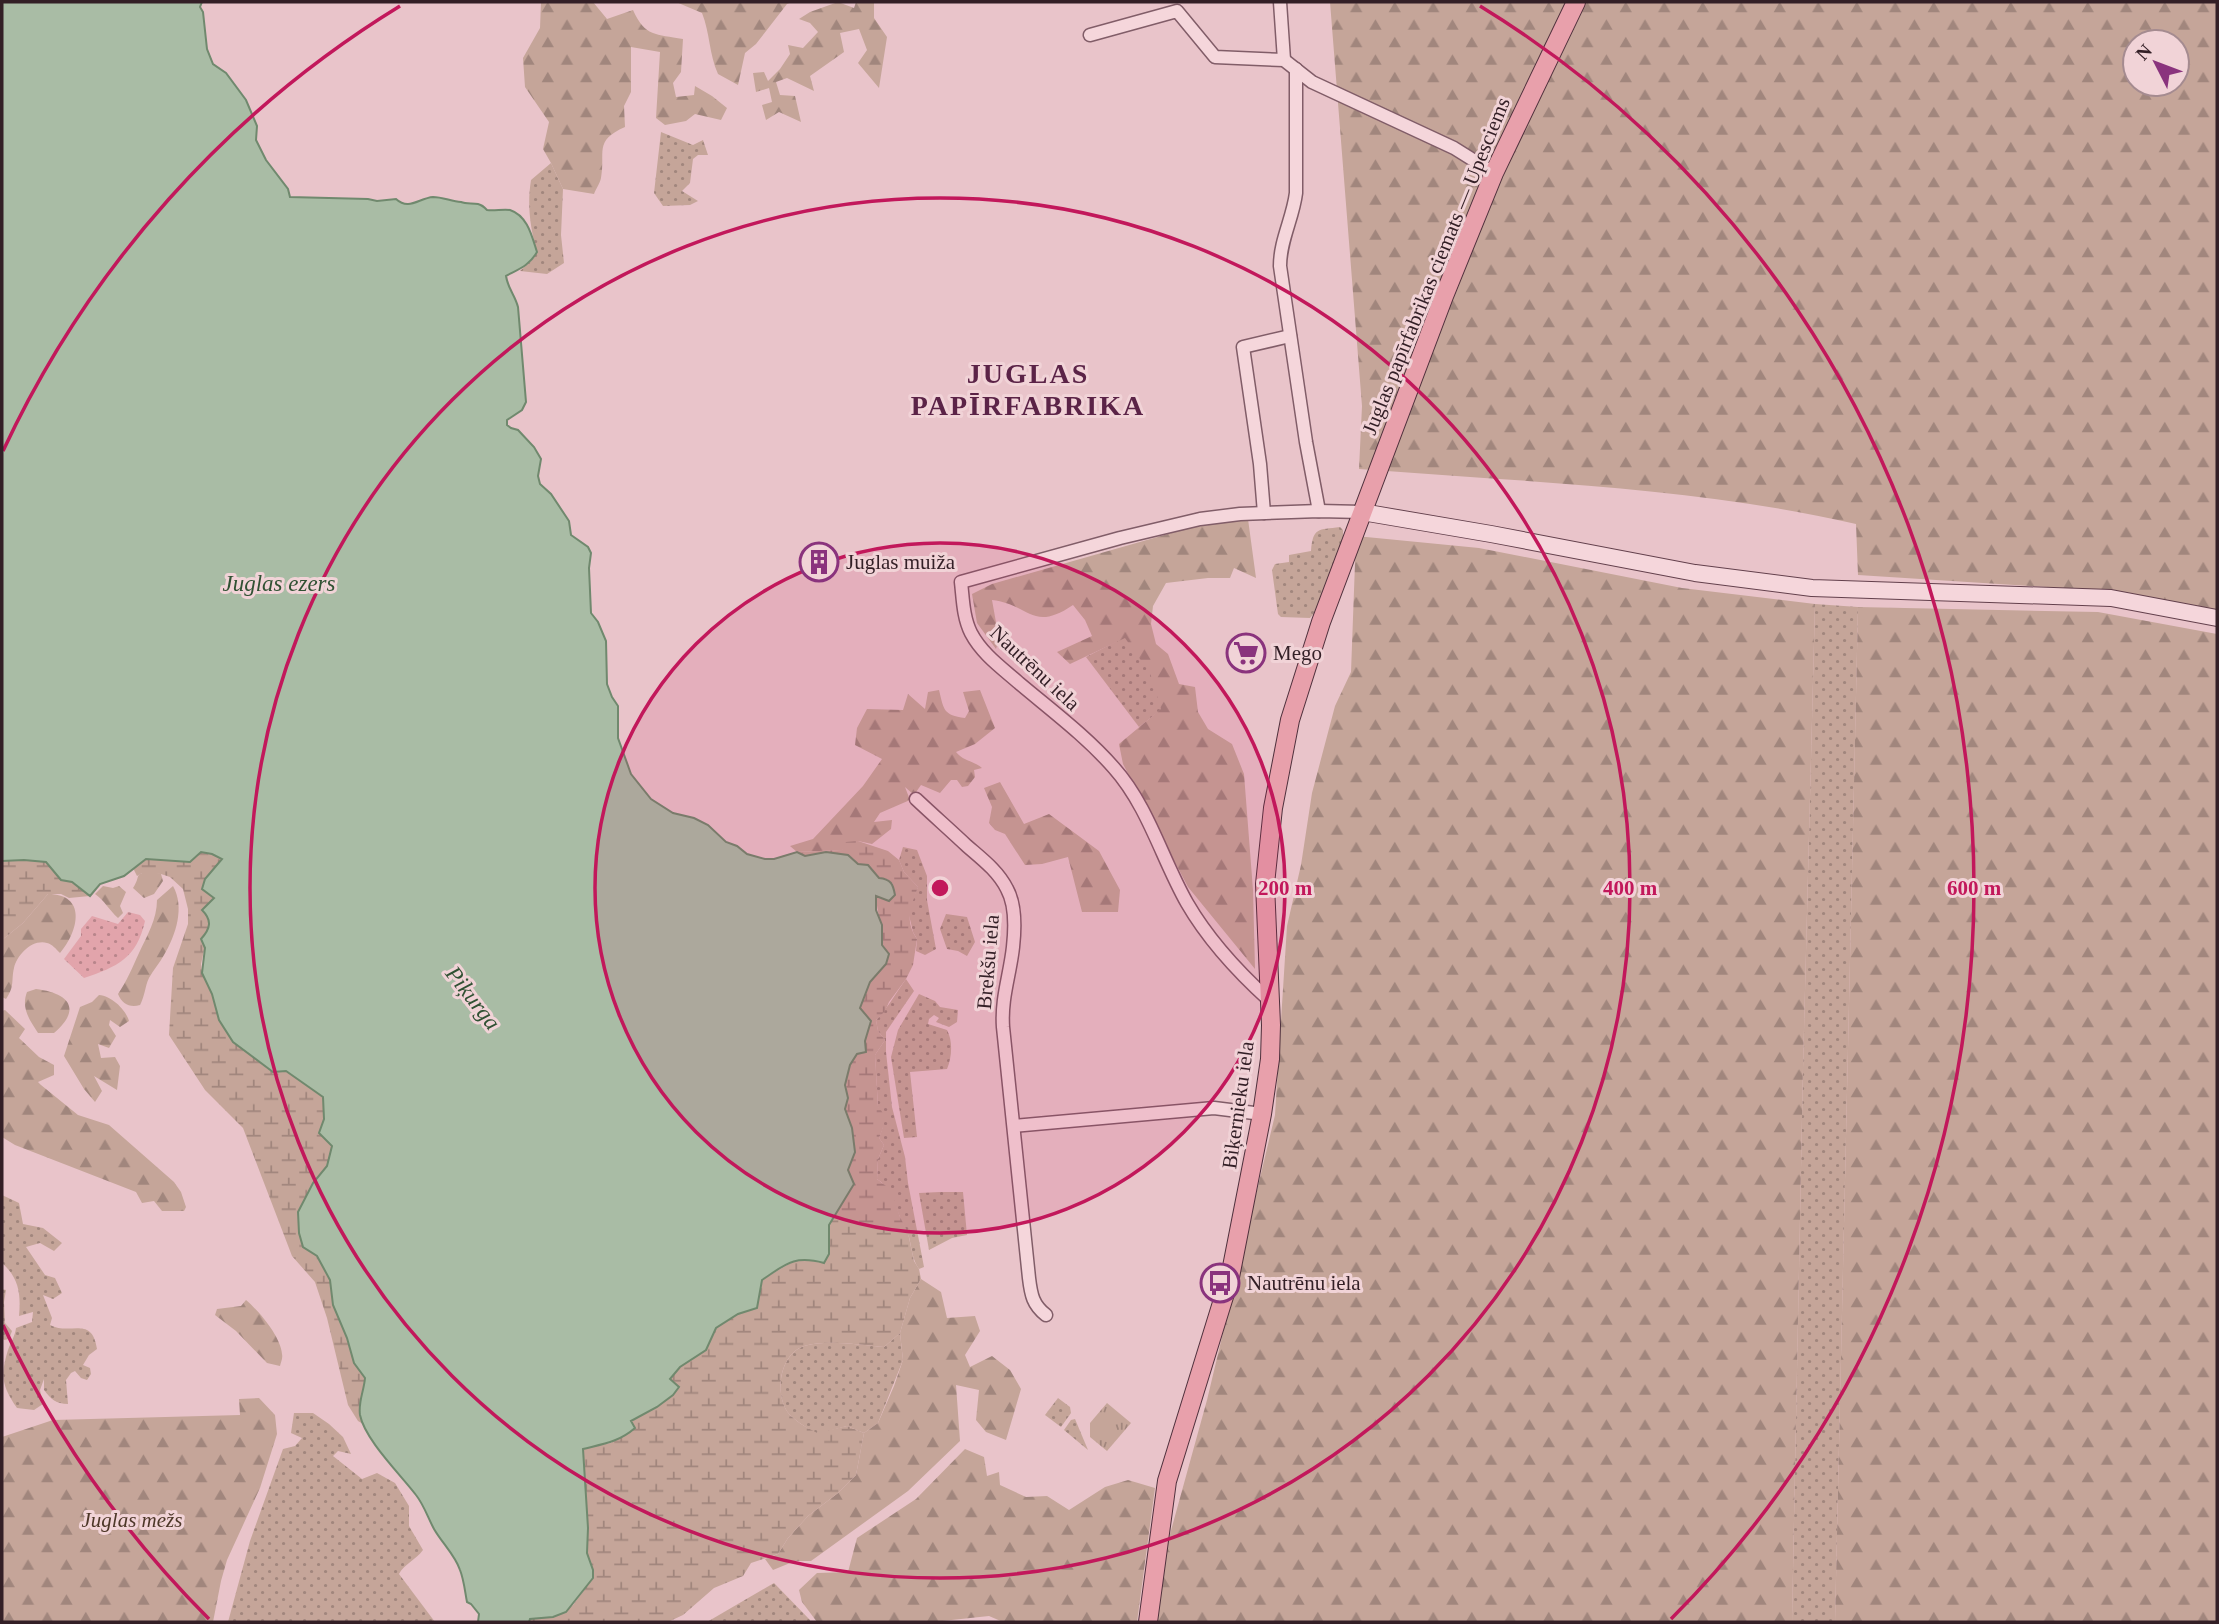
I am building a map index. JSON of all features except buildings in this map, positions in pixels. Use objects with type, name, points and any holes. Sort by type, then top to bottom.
[{"type":"main road","name":"Juglas papīrfabrikas ciemats — Upesciems","points":[[1362,512],[1494,173],[1576,2]]},
{"type":"main road","points":[[1362,512],[1695,573],[1799,586],[1848,591],[2111,598],[2217,618]]},
{"type":"main road","name":"Biķernieku iela","points":[[1148,1622],[1167,1481],[1230,1277],[1262,1114],[1270,1059],[1271,1025],[1265,884],[1280,771],[1290,720],[1317,633],[1362,512]]},
{"type":"street","points":[[1280,2],[1284,60]]},
{"type":"street","points":[[1090,35],[1177,11],[1216,57],[1284,60],[1312,82],[1454,148],[1494,173]]},
{"type":"street","points":[[1296,69],[1296,192],[1294,210],[1280,249],[1280,266],[1319,511]]},
{"type":"street","points":[[1264,513],[1260,464],[1243,347],[1290,336]]},
{"type":"street","name":"Nautrēnu iela","points":[[1269,1000],[1235,969],[1209,937],[1187,902],[1134,795],[1114,767],[1003,669],[977,642],[965,619],[961,582],[1185,522],[1240,514],[1362,512]]},
{"type":"street","name":"Brekšu iela","points":[[916,799],[993,869],[1009,891],[1015,927],[1002,1008],[1032,1298],[1037,1308],[1046,1315]]},
{"type":"street","points":[[1014,1126],[1214,1108],[1262,1114]]},
{"type":"green space","points":[[541,2],[593,2],[607,19],[633,10],[637,19],[652,33],[683,39],[681,72],[673,83],[676,97],[694,95],[695,86],[727,108],[721,120],[695,114],[686,121],[665,125],[656,118],[660,52],[631,47],[631,92],[624,106],[625,127],[608,137],[605,142],[599,184],[594,194],[563,189],[543,149],[549,122],[525,87],[523,58],[540,28]]},
{"type":"green space","points":[[676,2],[792,2],[787,4],[756,44],[745,53],[738,85],[718,74],[702,13]]},
{"type":"green space","points":[[838,2],[854,8],[856,2],[874,2],[874,18],[887,37],[879,88],[858,63],[867,50],[859,29],[840,33],[844,52],[810,76],[814,91],[787,78],[776,82],[780,95],[795,96],[801,122],[779,112],[766,120],[762,105],[772,102],[769,88],[756,92],[753,73],[764,72],[768,81],[790,54],[788,45],[803,48],[818,32],[810,23],[799,19]]},
{"type":"green space","points":[[1330,2],[2217,2],[2217,610],[2125,592],[1858,575],[1856,524],[1795,512],[1672,494],[1359,469],[1362,406]]},
{"type":"green space","points":[[661,132],[693,145],[703,140],[708,155],[698,155],[693,159],[690,183],[682,191],[698,201],[690,205],[663,206],[654,193]]},
{"type":"green space","points":[[551,163],[563,189],[561,235],[564,263],[547,274],[520,271],[537,252],[530,216],[531,180]]},
{"type":"green space","points":[[1248,519],[1256,578],[1234,568],[1230,578],[1166,583],[1153,606],[1151,624],[1156,644],[1168,654],[1179,684],[1195,687],[1198,712],[1208,729],[1232,744],[1244,774],[1253,890],[1255,969],[1188,887],[1123,764],[1119,744],[1161,709],[1150,673],[1125,638],[1070,664],[1057,652],[1092,636],[1085,620],[1073,605],[1048,617],[1039,617],[1015,606],[992,600],[999,639],[996,649],[977,623],[972,594],[992,584],[1189,528]]},
{"type":"green space","points":[[1340,527],[1343,530],[1343,539],[1316,611],[1310,618],[1281,617],[1278,614],[1272,570],[1275,564],[1289,562],[1289,555],[1311,551],[1313,538],[1318,531]]},
{"type":"green space","points":[[1356,536],[1479,548],[1682,588],[1815,604],[1792,1622],[1153,1622],[1159,1574],[1207,1400],[1275,1115],[1287,926],[1301,865],[1312,793],[1335,706],[1351,672]]},
{"type":"green space","points":[[1815,604],[1858,607],[1835,1622],[1792,1622],[1803,1068]]},
{"type":"green space","points":[[1858,607],[2098,612],[2217,634],[2217,1622],[1835,1622]]},
{"type":"green space","points":[[1127,636],[1151,672],[1162,709],[1139,727],[1086,657]]},
{"type":"green space","points":[[939,690],[948,713],[965,718],[969,711],[963,692],[980,690],[995,728],[975,744],[956,752],[982,768],[974,770],[975,777],[968,786],[962,787],[957,780],[951,780],[940,793],[921,785],[914,795],[905,787],[910,800],[880,813],[874,822],[892,820],[891,829],[872,844],[858,841],[842,850],[797,852],[790,846],[813,839],[863,786],[882,759],[855,745],[857,728],[867,709],[903,710],[908,694],[925,709],[928,692]]},
{"type":"green space","points":[[1000,782],[1024,824],[1049,814],[1099,851],[1120,890],[1118,912],[1082,912],[1068,857],[1042,864],[1025,865],[1005,834],[995,830],[989,823],[992,807],[984,788]]},
{"type":"green space","points":[[858,841],[888,851],[899,860],[904,872],[918,887],[910,913],[911,925],[917,939],[913,965],[885,1011],[876,1020],[878,1031],[885,1040],[875,1055],[878,1107],[884,1121],[879,1138],[884,1145],[878,1159],[877,1179],[891,1190],[908,1233],[921,1279],[910,1298],[900,1333],[884,1347],[833,1343],[804,1346],[789,1358],[781,1378],[785,1408],[800,1423],[817,1433],[847,1426],[864,1433],[856,1475],[808,1516],[778,1554],[751,1563],[743,1576],[714,1588],[683,1615],[668,1622],[529,1622],[530,1619],[553,1617],[573,1605],[593,1578],[587,1553],[583,1448],[611,1443],[631,1422],[673,1395],[670,1380],[680,1367],[706,1350],[716,1328],[738,1314],[756,1307],[762,1280],[794,1261],[829,1254],[829,1225],[854,1184],[848,1170],[854,1144],[845,1111],[847,1073],[857,1053],[866,1051],[865,1042],[871,1021],[860,1009],[870,982],[886,964],[875,895],[893,884],[887,879],[879,878],[868,865],[858,864],[848,855],[826,852],[805,856],[797,852],[842,850],[846,842]]},
{"type":"green space","points":[[903,847],[917,850],[927,876],[927,900],[936,949],[925,955],[916,951],[917,939],[908,911],[918,887],[904,872],[899,860]]},
{"type":"green space","points":[[201,852],[222,859],[208,916],[210,923],[201,964],[219,1020],[233,1042],[273,1072],[286,1071],[323,1097],[324,1119],[319,1133],[332,1146],[327,1166],[313,1183],[298,1212],[303,1247],[317,1256],[330,1280],[333,1305],[354,1363],[365,1378],[360,1406],[363,1424],[348,1405],[327,1318],[315,1282],[292,1256],[243,1128],[205,1090],[169,1035],[173,968],[188,924],[188,909],[183,889],[170,877],[142,873],[137,876],[133,868],[146,859]]},
{"type":"green space","points":[[2,861],[46,862],[61,879],[72,882],[90,896],[69,898],[61,894],[48,894],[23,923],[2,940]]},
{"type":"green space","points":[[140,874],[161,874],[163,881],[154,894],[144,898],[133,888]]},
{"type":"green space","points":[[103,886],[119,886],[126,892],[120,906],[123,913],[118,918],[95,894]]},
{"type":"green space","points":[[173,886],[179,912],[172,939],[149,978],[140,1005],[127,1004],[118,994],[151,927],[157,900]]},
{"type":"green space","points":[[48,894],[69,900],[74,907],[76,915],[72,934],[60,953],[47,943],[41,942],[26,949],[16,963],[12,987],[6,999],[2,997],[2,940],[23,923]]},
{"type":"green space","points":[[946,914],[967,917],[975,942],[967,956],[947,949],[940,929]]},
{"type":"green space","points":[[906,979],[914,991],[886,1032],[886,1052],[892,1107],[905,1157],[924,1267],[919,1269],[891,1195],[877,1179],[878,1159],[884,1145],[879,1138],[883,1127],[878,1107],[875,1055],[885,1040],[878,1031],[876,1020]]},
{"type":"green space","points":[[36,989],[56,994],[68,1003],[68,1016],[54,1033],[38,1033],[27,1013],[27,992]]},
{"type":"green space","points":[[919,994],[935,1001],[940,1007],[958,1010],[957,1022],[949,1027],[936,1022],[939,1018],[934,1015],[929,1019],[928,1024],[947,1030],[951,1044],[950,1059],[947,1069],[910,1072],[917,1137],[904,1138],[891,1057],[898,1030]]},
{"type":"green space","points":[[99,995],[118,1004],[129,1021],[120,1027],[110,1020],[109,1025],[116,1036],[109,1048],[98,1044],[101,1058],[115,1057],[120,1066],[117,1090],[94,1076],[102,1091],[95,1102],[64,1056],[80,1007],[92,1002]]},
{"type":"green space","points":[[5,1010],[25,1029],[19,1038],[39,1057],[54,1065],[54,1075],[38,1082],[78,1115],[109,1125],[174,1182],[181,1192],[186,1207],[184,1211],[162,1211],[154,1201],[142,1203],[136,1192],[15,1145],[2,1137],[2,1011]]},
{"type":"green space","points":[[963,1192],[967,1235],[952,1238],[929,1250],[919,1193]]},
{"type":"green space","points":[[2,1195],[19,1203],[23,1224],[43,1228],[62,1243],[54,1251],[40,1243],[26,1247],[45,1275],[55,1278],[62,1293],[53,1299],[43,1295],[52,1318],[50,1325],[65,1329],[85,1329],[94,1339],[97,1349],[83,1365],[90,1368],[91,1374],[87,1380],[75,1371],[66,1380],[68,1404],[57,1402],[49,1396],[44,1390],[44,1379],[40,1390],[43,1404],[34,1410],[17,1408],[5,1387],[4,1367],[16,1328],[32,1322],[33,1312],[19,1316],[18,1287],[2,1263]]},
{"type":"green space","points":[[921,1279],[941,1292],[947,1318],[975,1316],[980,1331],[965,1355],[970,1367],[992,1356],[1010,1370],[1021,1389],[1006,1440],[986,1432],[976,1420],[979,1390],[956,1385],[960,1441],[908,1491],[811,1561],[795,1561],[773,1570],[765,1559],[778,1554],[808,1516],[856,1475],[864,1433],[878,1423],[903,1360],[900,1333],[910,1298]]},
{"type":"green space","points":[[2,1289],[6,1290],[5,1323],[12,1331],[9,1339],[4,1340],[2,1338]]},
{"type":"green space","points":[[246,1300],[274,1332],[281,1347],[280,1366],[267,1363],[236,1331],[215,1315],[217,1309],[241,1306]]},
{"type":"green space","points":[[900,1333],[903,1360],[878,1423],[864,1433],[847,1426],[817,1434],[790,1415],[785,1408],[781,1378],[784,1367],[795,1351],[804,1346],[823,1343],[884,1347]]},
{"type":"green space","name":"Juglas mežs","points":[[259,1398],[275,1415],[277,1434],[260,1488],[227,1560],[213,1622],[2,1622],[2,1437],[53,1420],[240,1415],[239,1399]]},
{"type":"green space","points":[[1058,1398],[1070,1407],[1071,1413],[1061,1427],[1045,1415]]},
{"type":"green space","points":[[1107,1403],[1131,1423],[1107,1451],[1090,1437],[1090,1423]]},
{"type":"green space","points":[[294,1413],[313,1413],[343,1437],[351,1454],[338,1451],[333,1456],[362,1479],[377,1473],[395,1483],[409,1506],[409,1526],[423,1550],[399,1574],[435,1622],[228,1622],[250,1541],[283,1449],[295,1446],[302,1438],[291,1433]]},
{"type":"green space","points":[[1075,1419],[1088,1450],[1064,1430],[1071,1420]]},
{"type":"green space","points":[[965,1449],[984,1457],[987,1476],[999,1472],[1000,1485],[1026,1497],[1047,1496],[1069,1510],[1105,1487],[1128,1480],[1155,1488],[1137,1622],[1003,1622],[989,1616],[933,1622],[817,1622],[802,1602],[799,1590],[817,1573],[848,1572],[857,1538],[916,1499]]},
{"type":"green space","points":[[774,1583],[810,1622],[707,1622]]},
{"type":"sand","points":[[128,912],[140,915],[145,921],[137,944],[116,965],[84,978],[64,959],[81,936],[81,929],[92,916],[118,924]]},
{"type":"water","name":"Juglas ezers","points":[[2,2],[202,2],[200,7],[203,12],[207,49],[213,64],[226,73],[246,100],[257,126],[256,140],[266,160],[288,189],[290,197],[377,201],[396,199],[410,204],[436,197],[478,204],[487,210],[510,210],[521,217],[537,252],[527,264],[506,276],[518,307],[526,402],[522,410],[507,420],[507,425],[518,430],[534,447],[541,459],[538,476],[540,484],[551,494],[569,521],[571,535],[588,547],[591,553],[591,613],[606,641],[607,684],[618,706],[618,738],[631,774],[651,799],[673,813],[708,825],[726,842],[747,854],[765,859],[797,852],[805,856],[826,852],[848,855],[858,864],[868,865],[879,878],[889,881],[893,888],[895,895],[889,901],[876,896],[876,910],[882,925],[882,945],[889,954],[886,964],[870,982],[860,1008],[871,1021],[865,1041],[866,1052],[857,1054],[850,1065],[845,1085],[848,1098],[845,1109],[852,1128],[855,1152],[848,1170],[854,1184],[829,1225],[829,1254],[824,1263],[805,1260],[791,1262],[762,1280],[757,1308],[738,1314],[716,1328],[706,1350],[680,1367],[670,1379],[679,1387],[673,1395],[631,1421],[635,1428],[623,1436],[583,1449],[587,1553],[593,1578],[566,1612],[553,1617],[530,1619],[529,1622],[478,1622],[479,1614],[467,1602],[455,1559],[434,1529],[419,1499],[376,1446],[363,1425],[360,1401],[365,1378],[354,1363],[333,1305],[330,1280],[317,1256],[303,1247],[299,1233],[298,1212],[313,1183],[327,1166],[332,1146],[319,1133],[324,1119],[323,1097],[286,1071],[273,1072],[233,1042],[219,1020],[212,994],[202,973],[205,948],[201,939],[209,924],[202,910],[214,898],[202,889],[205,879],[222,859],[201,852],[190,862],[146,859],[124,876],[100,884],[90,896],[72,882],[61,880],[46,862],[2,861]]},
{"type":"place","name":"Juglas muiža","points":[[819,562]]},
{"type":"place","name":"Mego","points":[[1246,653]]},
{"type":"place","name":"Nautrēnu iela","points":[[1220,1283]]},
{"type":"district","name":"JUGLAS PAPĪRFABRIKA","points":[[1028,389]]},
{"type":"water label","name":"Piķurga","points":[[473,998]]}]
